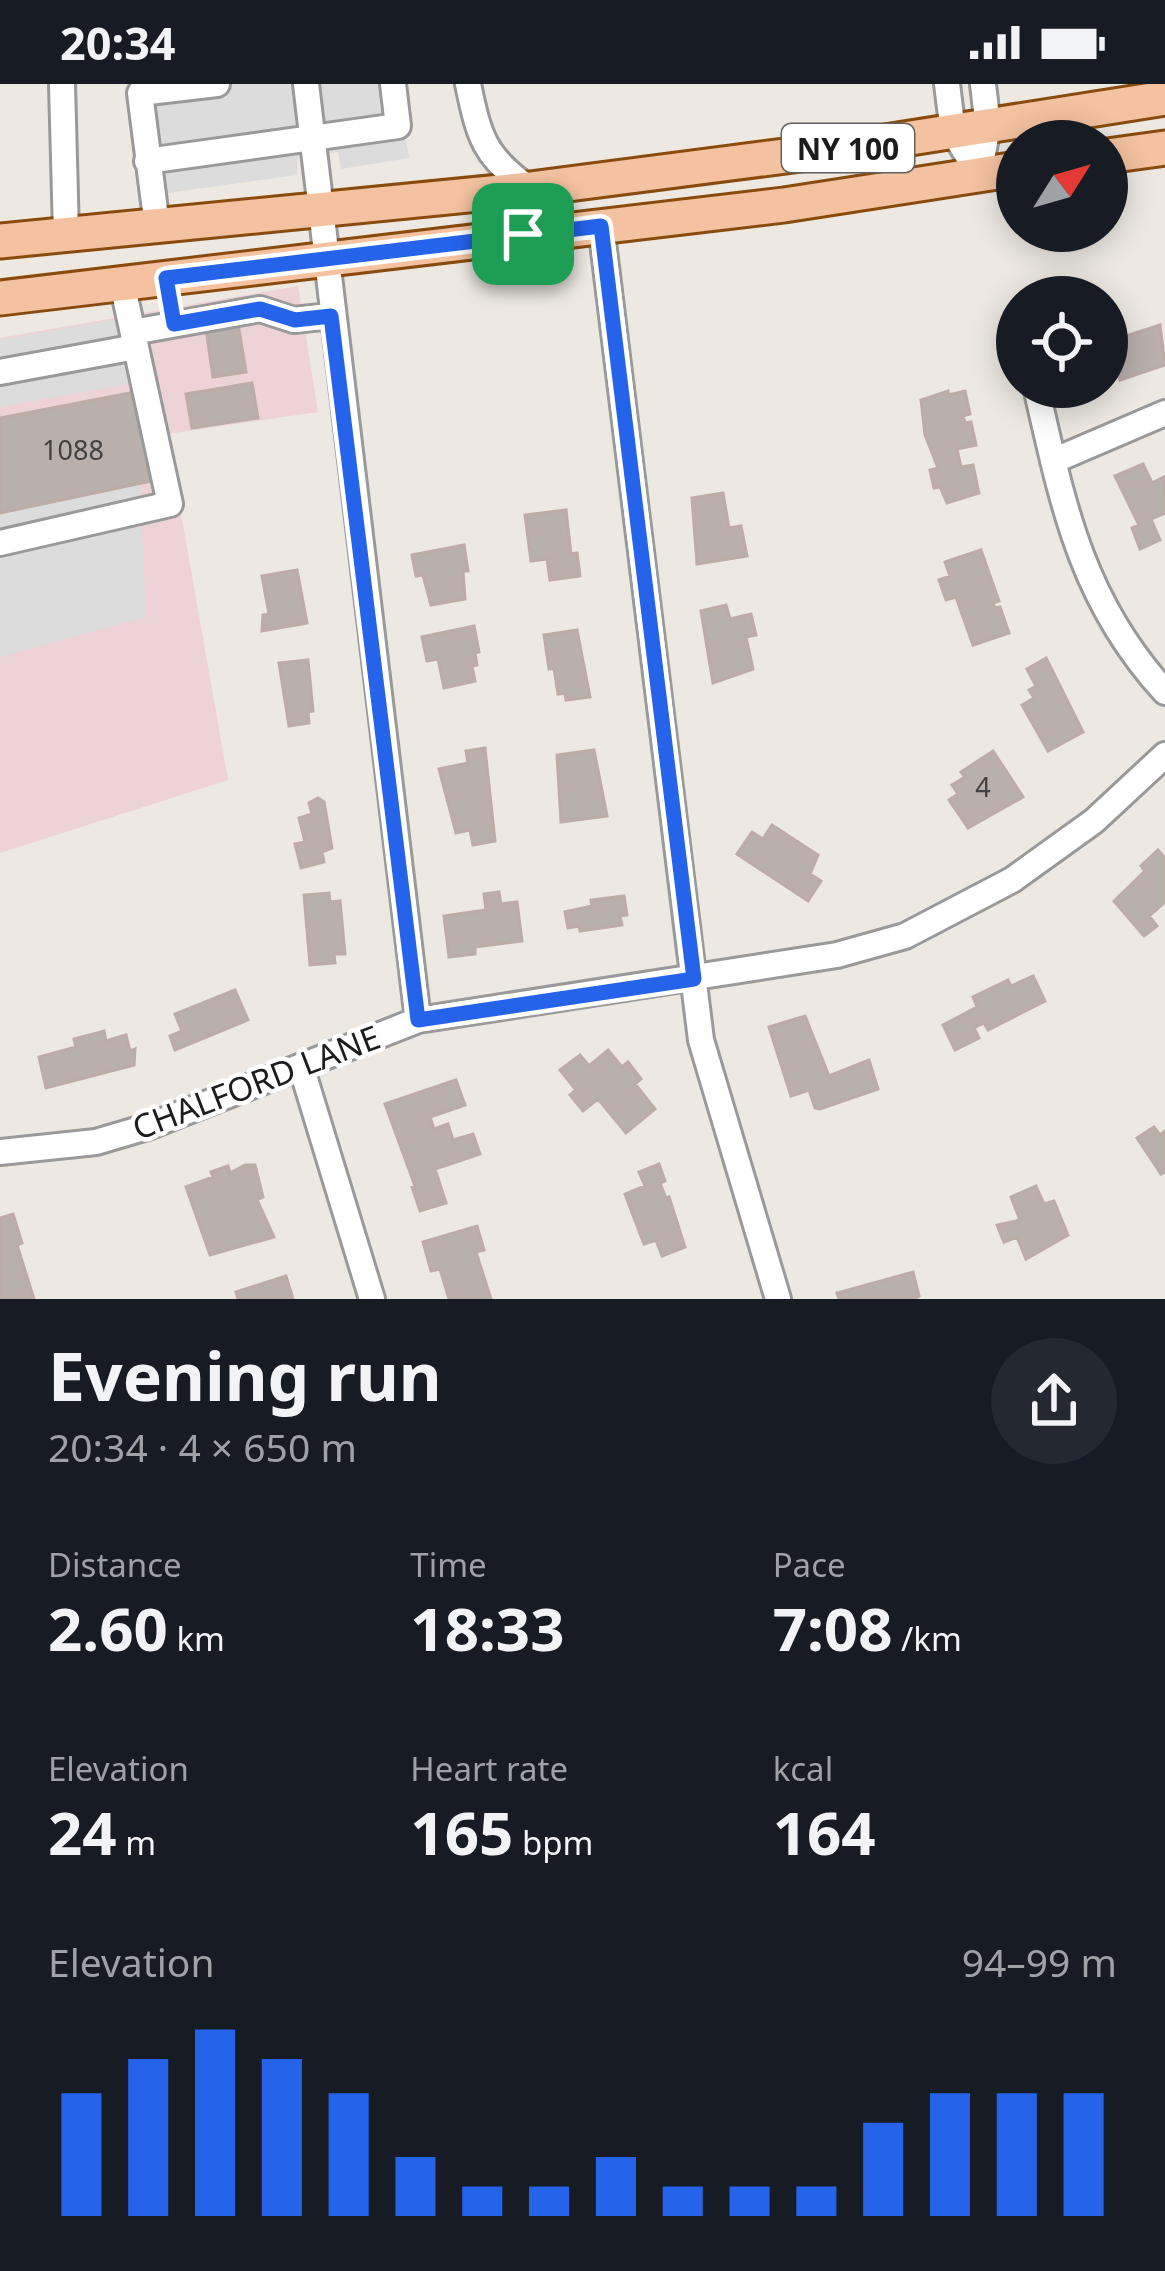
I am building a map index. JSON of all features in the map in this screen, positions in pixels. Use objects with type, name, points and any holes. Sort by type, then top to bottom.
[{"type":"main road","name":"NY 100","points":[[0,241],[530,189],[988,128],[1165,98]]},
{"type":"main road","points":[[1128,153],[1165,148]]},
{"type":"main road","name":"NY 100","points":[[0,298],[784,205],[996,172]]},
{"type":"street","points":[[62,84],[66,235]]},
{"type":"street","points":[[157,226],[140,89],[217,84]]},
{"type":"street","points":[[306,84],[323,257],[418,1020]]},
{"type":"street","points":[[147,161],[398,126],[393,84]]},
{"type":"street","points":[[468,84],[486,150],[502,169],[530,189]]},
{"type":"street","points":[[946,84],[953,133],[979,174]]},
{"type":"street","points":[[979,174],[988,128],[983,84]]},
{"type":"street","points":[[601,226],[701,1040],[778,1299]]},
{"type":"street","points":[[251,267],[260,309]]},
{"type":"street","points":[[166,278],[174,324]]},
{"type":"street","points":[[0,543],[170,504],[122,283]]},
{"type":"street","points":[[0,373],[174,324],[260,309],[295,320],[331,316]]},
{"type":"street","points":[[1041,408],[1072,532],[1105,614],[1165,692]]},
{"type":"street","points":[[1053,461],[1165,412]]},
{"type":"street","name":"CHALFORD LANE","points":[[0,1152],[58,1148],[114,1137],[418,1020],[837,955],[905,936],[1012,880],[1094,821],[1165,755]]},
{"type":"street","points":[[301,1066],[372,1299]]},
{"type":"shaded area","points":[[147,84],[378,84],[380,110],[406,140],[409,158],[341,169],[338,152],[298,156],[297,175],[160,194],[161,144],[155,102]]},
{"type":"shaded area","points":[[298,286],[318,412],[167,434],[228,780],[0,853],[0,338]]},
{"type":"shaded area","points":[[114,320],[134,383],[0,407],[0,340]]},
{"type":"shaded area","points":[[140,483],[146,617],[0,657],[0,510]]},
{"type":"building","points":[[237,318],[246,372],[213,377],[205,322]]},
{"type":"building","points":[[1160,325],[1165,365],[1128,377],[1128,335]]},
{"type":"building","points":[[252,383],[258,418],[192,428],[186,394]]},
{"type":"building","points":[[948,391],[948,395],[965,391],[970,414],[963,416],[965,423],[971,422],[976,445],[957,449],[961,467],[973,465],[979,493],[947,503],[940,487],[934,488],[930,470],[938,468],[925,435],[921,400]]},
{"type":"building","points":[[135,392],[151,481],[0,513],[0,418]]},
{"type":"building","points":[[1143,464],[1152,483],[1164,477],[1165,513],[1151,519],[1160,540],[1140,549],[1132,528],[1139,525],[1115,476]]},
{"type":"building","points":[[723,493],[729,528],[741,526],[747,556],[697,564],[692,498]]},
{"type":"building","points":[[566,510],[571,554],[577,553],[580,576],[550,580],[547,559],[531,561],[525,515]]},
{"type":"building","points":[[464,545],[465,599],[431,605],[423,575],[416,576],[412,555]]},
{"type":"building","points":[[981,550],[999,601],[993,603],[1000,607],[1009,633],[973,645],[956,597],[946,600],[939,580],[950,576],[945,562]]},
{"type":"building","points":[[297,570],[307,623],[262,631],[263,615],[269,614],[262,576]]},
{"type":"building","points":[[726,605],[730,619],[751,614],[756,635],[746,637],[753,669],[713,683],[701,611]]},
{"type":"building","points":[[474,626],[479,652],[475,653],[477,665],[472,666],[475,681],[444,688],[438,659],[427,661],[422,637]]},
{"type":"building","points":[[577,630],[590,697],[566,700],[565,693],[558,694],[554,668],[549,669],[544,635]]},
{"type":"building","points":[[1046,658],[1083,732],[1048,751],[1022,705],[1034,698],[1029,690],[1036,686],[1027,669]]},
{"type":"building","points":[[308,660],[313,711],[308,712],[309,723],[289,726],[279,663]]},
{"type":"building","points":[[485,748],[495,841],[473,845],[470,830],[456,833],[439,769],[468,763],[466,751]]},
{"type":"building","points":[[594,750],[607,816],[561,822],[557,755]]},
{"type":"building","points":[[993,751],[1023,797],[968,828],[949,800],[958,794],[952,785],[965,777],[961,772]]},
{"type":"building","points":[[318,798],[324,802],[332,848],[322,852],[324,862],[301,868],[295,844],[305,842],[299,818],[312,814],[309,803]]},
{"type":"building","points":[[772,825],[818,855],[810,874],[821,881],[808,901],[737,854],[752,832],[763,839]]},
{"type":"building","points":[[1158,850],[1165,858],[1165,902],[1149,916],[1157,926],[1144,936],[1114,901],[1145,871],[1141,866]]},
{"type":"building","points":[[499,892],[501,904],[517,902],[522,941],[475,947],[475,954],[449,957],[444,916],[486,910],[484,894]]},
{"type":"building","points":[[329,893],[330,902],[340,901],[345,954],[334,954],[335,963],[310,965],[304,895]]},
{"type":"building","points":[[624,896],[627,915],[620,916],[622,925],[580,931],[579,926],[568,928],[565,912],[592,906],[591,900]]},
{"type":"building","points":[[1033,976],[1045,1001],[988,1030],[984,1023],[974,1028],[979,1038],[955,1050],[943,1025],[977,1007],[973,997],[1008,980],[1011,986]]},
{"type":"building","points":[[235,990],[248,1020],[175,1050],[170,1036],[182,1031],[175,1014]]},
{"type":"building","points":[[805,1016],[829,1076],[869,1060],[878,1089],[820,1109],[815,1108],[809,1090],[791,1096],[769,1027]]},
{"type":"building","points":[[104,1031],[106,1041],[126,1035],[130,1051],[135,1049],[134,1065],[46,1088],[39,1057],[76,1047],[74,1039]]},
{"type":"building","points":[[608,1050],[622,1067],[628,1062],[641,1079],[635,1084],[655,1109],[626,1133],[598,1099],[583,1111],[570,1095],[576,1090],[560,1070],[580,1055],[589,1066]]},
{"type":"building","points":[[456,1080],[465,1105],[430,1117],[434,1129],[448,1124],[453,1140],[473,1134],[480,1154],[435,1169],[446,1203],[420,1211],[385,1104]]},
{"type":"building","points":[[1154,1127],[1160,1135],[1165,1131],[1165,1172],[1161,1174],[1137,1138]]},
{"type":"building","points":[[659,1164],[665,1181],[660,1183],[685,1247],[662,1256],[656,1240],[644,1244],[625,1194],[645,1186],[639,1172]]},
{"type":"building","points":[[255,1165],[263,1197],[257,1200],[274,1237],[210,1255],[186,1187],[213,1177],[211,1172],[228,1166],[230,1173]]},
{"type":"building","points":[[1036,1186],[1044,1204],[1054,1201],[1068,1235],[1026,1259],[1017,1237],[1004,1242],[997,1225],[1020,1220],[1011,1197]]},
{"type":"building","points":[[13,1214],[34,1299],[0,1299],[0,1218]]},
{"type":"building","points":[[477,1226],[484,1250],[476,1252],[491,1299],[449,1299],[440,1269],[431,1271],[423,1242]]},
{"type":"building","points":[[913,1272],[919,1296],[914,1299],[839,1299],[837,1293]]},
{"type":"building","points":[[286,1276],[293,1299],[238,1299],[236,1292]]},
{"type":"route","points":[[601,226],[694,979],[418,1020],[331,316],[295,320],[260,309],[174,324],[166,278],[523,234],[601,226]]}]
